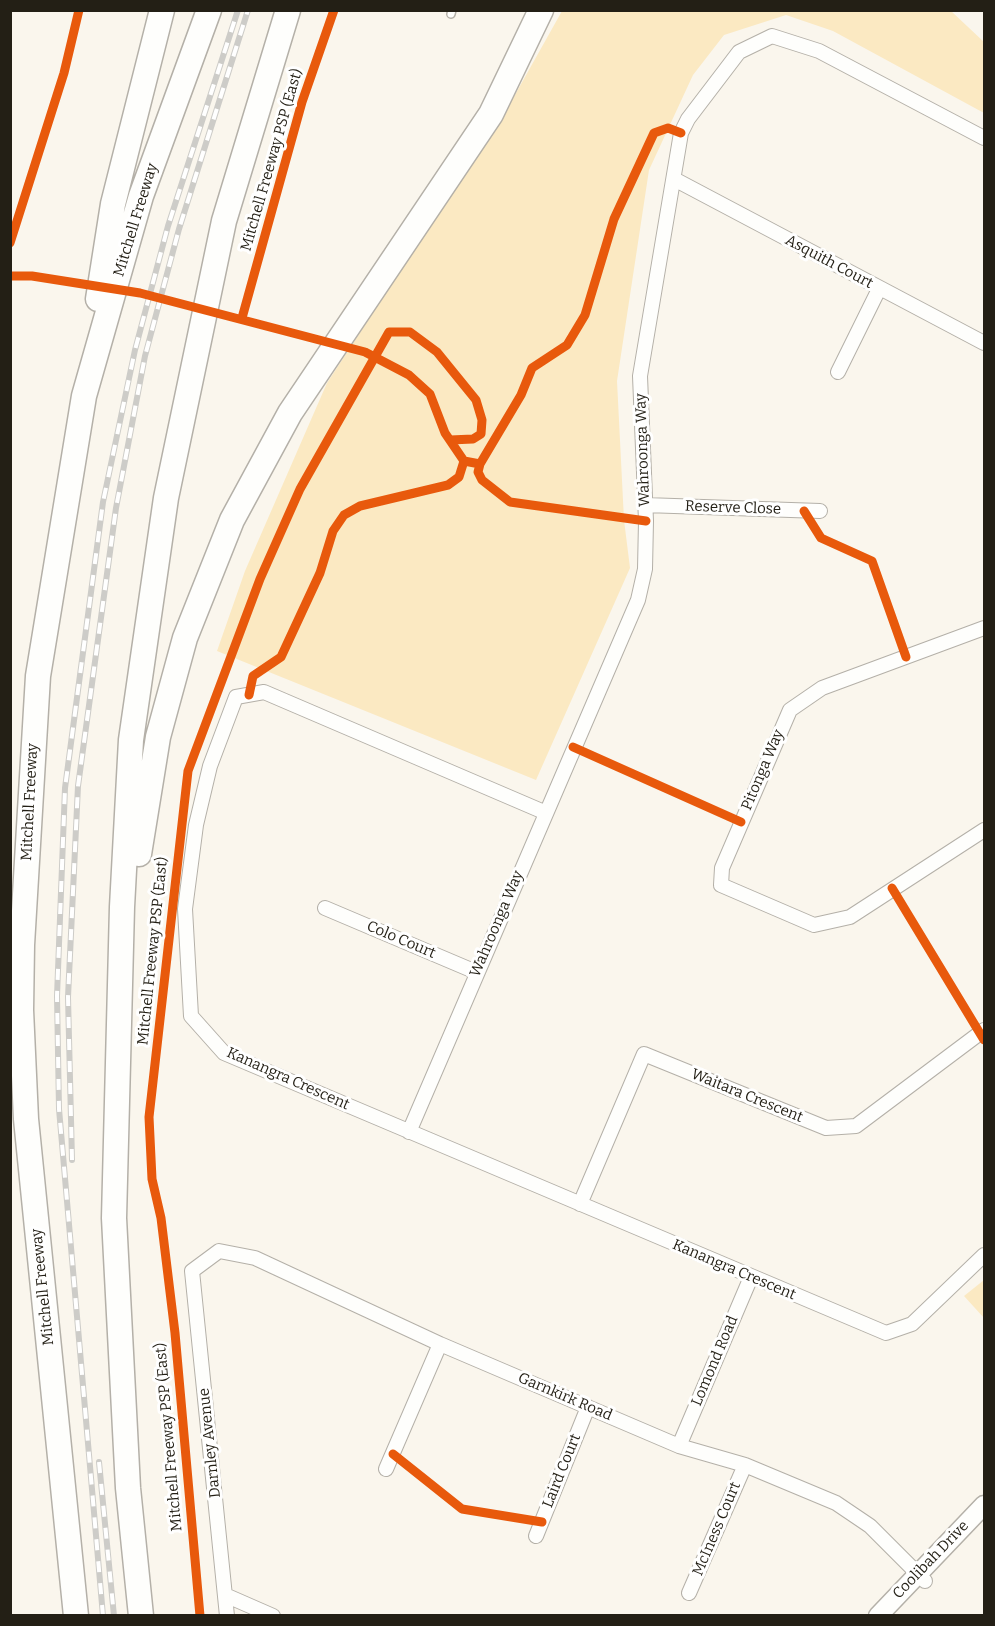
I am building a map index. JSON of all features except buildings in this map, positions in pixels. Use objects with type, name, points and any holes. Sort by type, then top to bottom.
[{"type":"highway","points":[[84,396],[113,204],[162,10]]},
{"type":"highway","name":"Mitchell Freeway","points":[[75,1616],[26,1119],[21,1010],[22,945],[38,676],[84,396],[141,196],[209,10]]},
{"type":"highway","points":[[141,1616],[128,1488],[114,1218],[122,981],[122,907],[131,740],[166,498],[224,221],[288,10]]},
{"type":"highway","points":[[122,981],[131,929],[142,825],[158,737],[185,638],[212,564],[251,483],[290,413],[491,114],[541,10]]},
{"type":"main road","name":"Coolibah Drive","points":[[893,1616],[921,1577],[984,1505]]},
{"type":"main road","name":"Coolibah Drive","points":[[878,1616],[984,1522]]},
{"type":"street","name":"Wahroonga Way","points":[[409,1132],[544,812],[638,600],[645,569],[640,376],[681,133],[688,119],[738,52],[772,36],[819,51],[984,138]]},
{"type":"street","name":"Asquith Court","points":[[674,179],[984,343]]},
{"type":"street","points":[[838,372],[879,289]]},
{"type":"street","name":"Reserve Close","points":[[645,505],[820,511]]},
{"type":"street","name":"Pitonga Way","points":[[984,628],[822,688],[790,710],[722,868],[721,885],[814,925],[850,917],[984,830]]},
{"type":"street","name":"Kanangra Crescent","points":[[544,812],[264,692],[236,697],[210,766],[196,825],[185,909],[191,1016],[224,1053],[886,1333],[912,1324],[984,1255]]},
{"type":"street","name":"Colo Court","points":[[325,908],[476,972]]},
{"type":"street","name":"Waitara Crescent","points":[[580,1204],[644,1053],[826,1128],[836,1128],[856,1126],[984,1030]]},
{"type":"street","name":"Garnkirk Road","points":[[192,1271],[219,1251],[255,1258],[440,1344],[679,1446],[745,1465],[854,1513],[921,1577]]},
{"type":"street","name":"Darnley Avenue","points":[[192,1271],[228,1616]]},
{"type":"street","name":"Lomond Road","points":[[679,1446],[751,1277]]},
{"type":"street","points":[[386,1469],[440,1344]]},
{"type":"street","name":"Laird Court","points":[[536,1536],[588,1407]]},
{"type":"street","name":"McIness Court","points":[[689,1593],[745,1465]]},
{"type":"street","points":[[225,1595],[273,1616]]},
{"type":"shaded area","points":[[562,11],[951,11],[984,42],[984,113],[833,31],[786,15],[724,35],[693,75],[649,170],[617,381],[624,520],[630,568],[536,780],[217,651],[245,571],[327,383],[516,93]]},
{"type":"shaded area","points":[[984,1280],[984,1318],[964,1296]]},
{"type":"railway","points":[[103,1616],[59,1109],[57,996],[65,788],[103,502],[135,350],[168,226],[238,10]]},
{"type":"railway","points":[[72,1160],[68,997],[78,786],[116,508],[145,356],[179,229],[248,10]]},
{"type":"railway","points":[[99,1462],[114,1616]]},
{"type":"cycle path","points":[[10,243],[64,73],[79,10]]},
{"type":"cycle path","name":"Mitchell Freeway PSP (East)","points":[[242,318],[302,102],[334,10]]},
{"type":"cycle path","points":[[10,276],[32,276],[140,293],[365,352],[409,375],[430,394],[445,433],[464,461],[480,464],[521,395],[532,368],[567,345],[585,315],[614,219],[654,133],[668,128],[681,133]]},
{"type":"cycle path","name":"Mitchell Freeway PSP (East)","points":[[200,1616],[175,1333],[161,1218],[152,1179],[149,1117],[188,771],[260,579],[300,489],[389,332],[410,332],[437,352],[476,400],[482,420],[481,434],[473,439],[450,440]]},
{"type":"cycle path","points":[[249,695],[253,676],[281,657],[320,573],[333,531],[344,515],[360,506],[448,485],[459,477],[464,461]]},
{"type":"cycle path","points":[[480,464],[478,472],[482,480],[510,502],[646,521]]},
{"type":"cycle path","points":[[804,511],[821,538],[872,561],[906,657]]},
{"type":"cycle path","points":[[573,747],[741,822]]},
{"type":"cycle path","points":[[892,888],[984,1040]]},
{"type":"cycle path","points":[[393,1454],[462,1509],[542,1522]]}]
